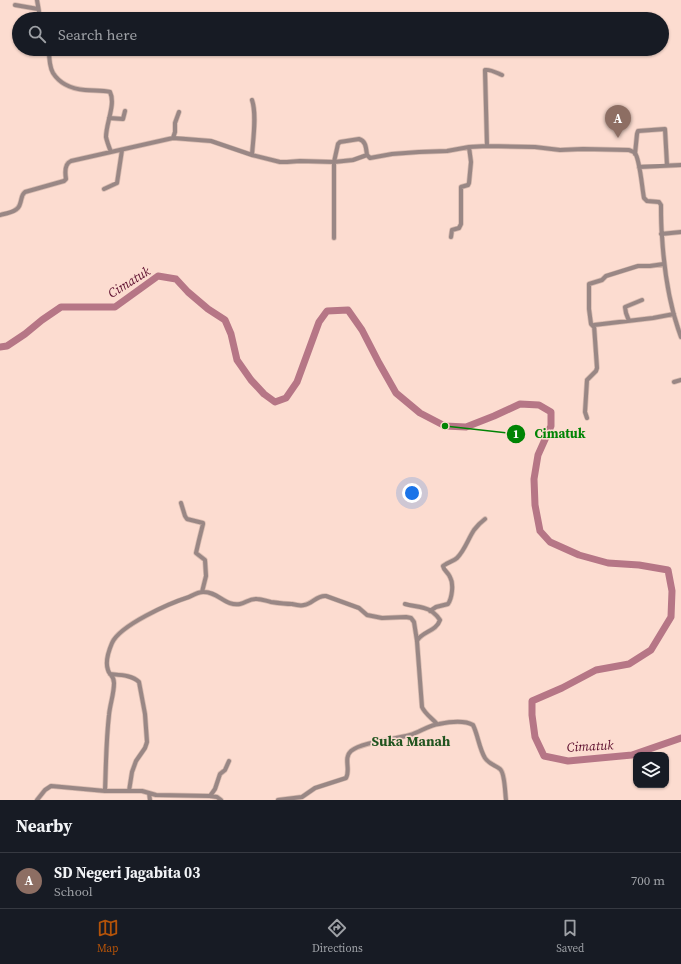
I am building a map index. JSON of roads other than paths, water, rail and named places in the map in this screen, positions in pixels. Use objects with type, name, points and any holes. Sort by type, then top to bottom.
[{"type":"street","points":[[37,0],[40,12]]},
{"type":"street","points":[[15,5],[38,8]]},
{"type":"street","points":[[49,56],[50,67],[53,73],[63,83],[81,90],[110,92],[112,98],[106,136],[111,152]]},
{"type":"street","points":[[487,146],[485,72],[488,69],[502,75]]},
{"type":"street","points":[[252,100],[254,128],[252,155]]},
{"type":"street","points":[[109,118],[123,120],[125,111]]},
{"type":"street","points":[[173,138],[175,123],[179,112]]},
{"type":"street","points":[[667,165],[665,129],[638,131],[636,154],[644,198],[647,201],[659,202],[661,205],[664,264],[669,295],[681,336]]},
{"type":"street","points":[[0,215],[17,209],[22,195],[25,192],[64,181],[66,179],[65,170],[68,162],[173,138],[211,141],[252,155],[280,162],[334,162],[353,160],[367,155],[370,158],[392,154],[447,151],[469,147],[487,146],[535,147],[560,150],[629,150],[636,154]]},
{"type":"street","points":[[334,238],[334,162],[338,144],[340,142],[358,139],[362,140],[365,144],[367,155]]},
{"type":"street","points":[[451,237],[452,230],[459,228],[461,224],[461,187],[468,185],[469,183],[471,162],[469,147]]},
{"type":"street","points":[[104,189],[118,183],[122,150]]},
{"type":"street","points":[[639,167],[681,165]]},
{"type":"street","points":[[662,234],[681,232]]},
{"type":"street","points":[[587,418],[585,412],[587,380],[596,371],[594,327],[591,324],[589,309],[589,284],[602,280],[606,276],[638,266],[664,264]]},
{"type":"street","points":[[629,321],[625,307],[642,300]]},
{"type":"street","points":[[594,327],[596,324],[653,318],[674,314]]},
{"type":"street","points":[[676,320],[681,319]]},
{"type":"street","points":[[674,382],[681,380]]},
{"type":"street","points":[[181,503],[187,519],[203,523],[196,553],[205,560],[206,575],[202,592]]},
{"type":"street","points":[[430,611],[436,606],[450,602],[452,595],[452,583],[443,566],[456,559],[479,524],[485,519]]},
{"type":"street","points":[[105,791],[106,741],[114,682],[113,676],[107,670],[107,663],[109,652],[114,640],[122,631],[143,617],[176,601],[202,592],[211,593],[233,604],[239,604],[251,599],[256,599],[269,602],[306,605],[322,596],[326,596],[359,608],[368,615],[382,618],[411,618],[414,622],[417,641],[422,707],[437,724]]},
{"type":"street","points":[[405,604],[426,608],[440,621],[435,628],[421,635],[417,641]]},
{"type":"street","points":[[110,674],[131,677],[139,682],[145,714],[147,742],[145,748],[136,761],[132,772],[129,791]]},
{"type":"street","points":[[278,800],[302,797],[315,788],[346,778],[348,775],[348,755],[355,748],[410,735],[437,724],[465,722],[473,725],[481,750],[486,760],[503,773],[506,800]]},
{"type":"street","points":[[210,796],[215,789],[220,774],[225,770],[229,761]]},
{"type":"street","points":[[37,800],[45,790],[51,786],[105,791],[142,791],[162,795],[210,796],[218,797],[221,800]]},
{"type":"street","points":[[149,793],[150,800]]},
{"type":"waterway","name":"Cimatuk","points":[[0,347],[7,346],[61,307],[115,307],[158,276],[176,279],[188,292],[208,309],[225,320],[231,334],[237,360],[251,380],[264,394],[275,402],[286,398],[297,382],[319,322],[327,311],[348,310],[362,330],[396,393],[420,413],[445,426],[466,427],[520,404],[539,405],[551,412],[551,426],[538,455],[534,479],[535,505],[540,531],[550,542],[579,555],[608,563],[639,565],[668,570],[672,591],[671,617],[651,650],[629,664],[596,670],[562,688],[532,701],[535,737],[544,756],[568,761],[632,755],[681,738]]},
{"type":"place","name":"SD Negeri Jagabita 03","points":[[618,138]]},
{"type":"place","name":"Cimatuk","points":[[445,426]]},
{"type":"district","name":"Suka Manah","points":[[411,741]]}]
